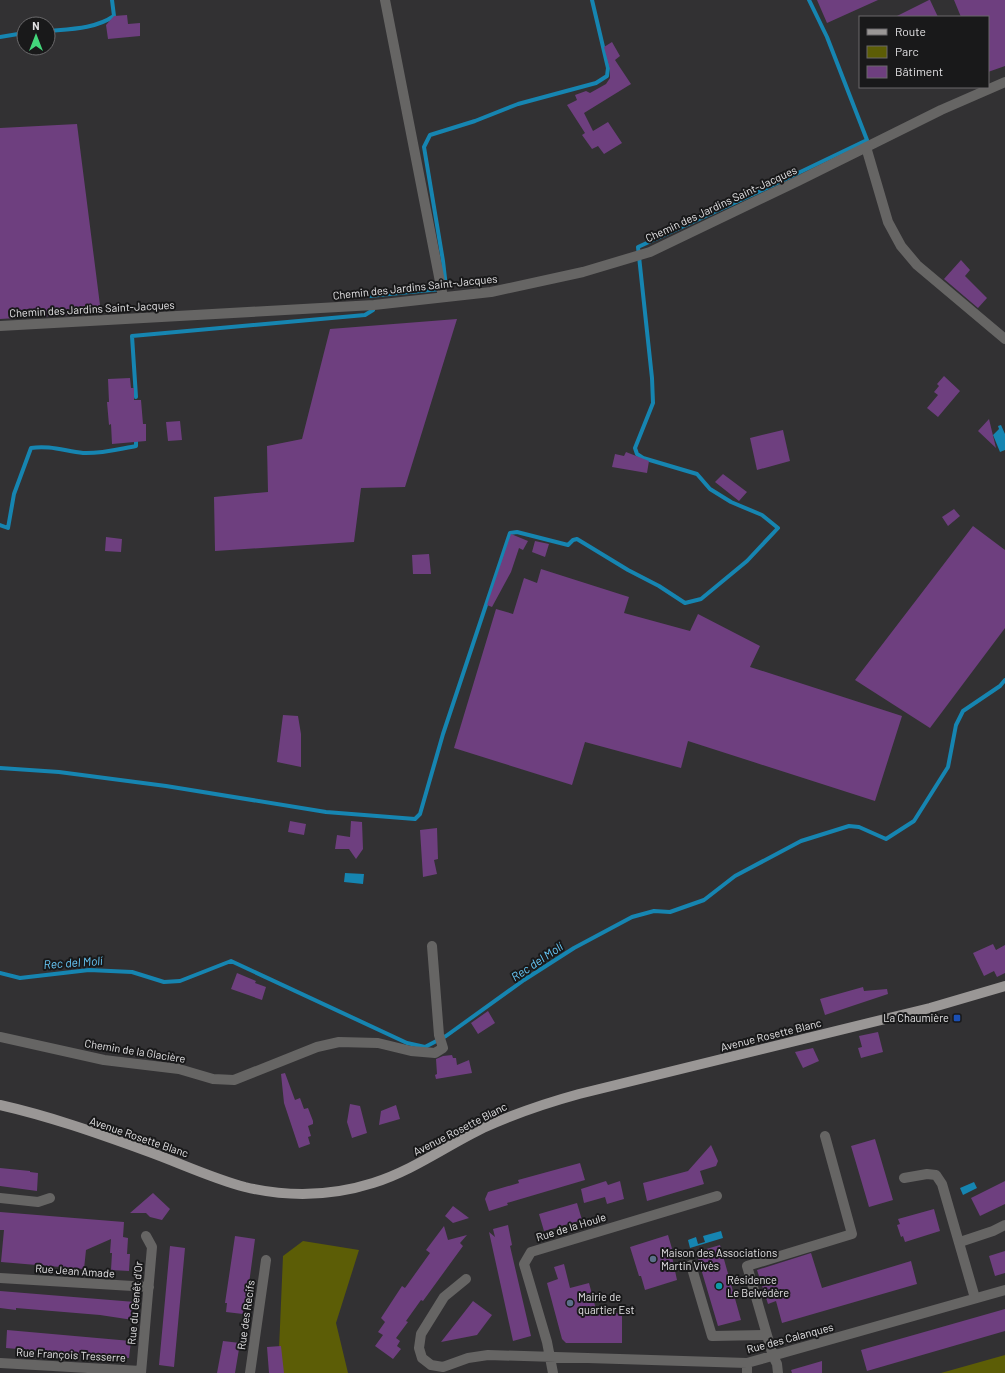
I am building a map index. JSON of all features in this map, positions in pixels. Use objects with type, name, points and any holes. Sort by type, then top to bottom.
[{"type":"main road","name":"Avenue Rosette Blanc","points":[[0,1104],[23,1110],[144,1150],[245,1187],[289,1193],[314,1194],[343,1190],[373,1183],[403,1172],[483,1128],[534,1107],[586,1092],[930,1008],[1005,986]]},
{"type":"street","points":[[385,0],[441,291]]},
{"type":"street","name":"Chemin des Jardins Saint-Jacques","points":[[0,326],[366,305],[441,291],[490,292],[583,272],[650,252],[866,148],[941,110],[1005,82]]},
{"type":"street","points":[[866,148],[888,222],[901,246],[917,265],[1005,339]]},
{"type":"street","name":"Chemin de la Glacière","points":[[0,1037],[104,1060],[179,1069],[213,1079],[234,1080],[317,1047],[339,1042],[378,1043],[411,1051],[435,1053],[443,1048],[440,1038],[432,946]]},
{"type":"street","points":[[778,1373],[777,1364],[773,1356],[747,1266],[852,1234],[825,1136]]},
{"type":"street","points":[[904,1178],[927,1174],[936,1175],[942,1184],[975,1298]]},
{"type":"street","name":"Rue de la Houle","points":[[553,1373],[550,1357],[524,1264],[531,1252],[716,1196]]},
{"type":"street","points":[[0,1198],[38,1202],[50,1198]]},
{"type":"street","points":[[960,1242],[994,1231],[1005,1225]]},
{"type":"street","name":"Rue du Genêt d'Or","points":[[141,1372],[152,1247],[146,1236]]},
{"type":"street","name":"Rue des Recifs","points":[[250,1373],[266,1260]]},
{"type":"street","points":[[691,1264],[712,1336],[767,1335]]},
{"type":"street","name":"Rue Jean Amade","points":[[0,1278],[149,1288]]},
{"type":"street","name":"Rue des Calanques","points":[[466,1279],[444,1297],[421,1334],[419,1348],[422,1358],[431,1365],[443,1367],[468,1358],[488,1355],[747,1368],[773,1356],[1005,1290]]},
{"type":"street","name":"Rue François Tresserre","points":[[0,1363],[141,1372]]},
{"type":"green space","points":[[303,1241],[359,1250],[336,1323],[348,1373],[278,1373],[283,1256]]},
{"type":"green space","points":[[1005,1355],[1005,1373],[941,1373]]},
{"type":"water","points":[[1001,425],[1005,434],[1005,450],[1000,452],[993,435],[999,429],[998,426]]},
{"type":"water","points":[[345,873],[364,874],[363,884],[344,882]]},
{"type":"water","points":[[974,1182],[977,1188],[963,1195],[960,1188]]},
{"type":"water","points":[[721,1231],[723,1238],[690,1248],[688,1240],[696,1237],[698,1244],[705,1242],[703,1236]]},
{"type":"building","points":[[817,0],[878,0],[827,23]]},
{"type":"building","points":[[929,0],[938,16],[897,16]]},
{"type":"building","points":[[954,0],[1005,0],[1005,66],[989,72],[989,16],[961,16]]},
{"type":"building","points":[[127,15],[128,24],[140,23],[140,36],[108,39],[106,25],[114,16]]},
{"type":"building","points":[[612,42],[620,56],[615,60],[631,84],[584,113],[593,131],[608,122],[622,143],[604,154],[598,146],[592,149],[582,135],[585,133],[567,105],[577,100],[575,95],[586,91],[590,93],[606,84],[610,78],[610,69],[604,47]]},
{"type":"building","points":[[77,124],[101,313],[0,319],[0,128]]},
{"type":"building","points":[[961,260],[970,270],[965,276],[987,298],[978,308],[944,279]]},
{"type":"building","points":[[457,319],[405,487],[361,488],[354,542],[215,551],[214,497],[268,492],[267,446],[302,439],[330,329]]},
{"type":"building","points":[[944,376],[960,391],[938,417],[927,408],[938,395],[934,392],[939,386],[937,384]]},
{"type":"building","points":[[130,378],[131,388],[134,388],[134,400],[141,400],[143,424],[146,424],[146,441],[112,444],[111,424],[109,425],[107,402],[109,402],[108,379]]},
{"type":"building","points":[[989,419],[996,448],[978,431]]},
{"type":"building","points":[[180,421],[182,440],[168,441],[166,422]]},
{"type":"building","points":[[783,430],[790,461],[757,470],[750,438]]},
{"type":"building","points":[[626,452],[649,461],[647,473],[612,467],[615,454],[624,456]]},
{"type":"building","points":[[723,474],[747,492],[739,501],[715,482]]},
{"type":"building","points":[[954,509],[960,516],[948,526],[942,517]]},
{"type":"building","points":[[973,526],[1005,550],[1005,628],[930,728],[855,680]]},
{"type":"building","points":[[511,534],[528,541],[523,550],[519,548],[511,572],[492,607],[487,605]]},
{"type":"building","points":[[106,537],[122,539],[121,552],[105,551]]},
{"type":"building","points":[[535,541],[549,544],[545,557],[532,552]]},
{"type":"building","points":[[429,554],[431,574],[413,574],[412,555]]},
{"type":"building","points":[[541,569],[629,597],[624,613],[690,631],[698,614],[760,646],[750,667],[902,716],[875,801],[688,741],[681,768],[585,742],[572,785],[454,748],[496,609],[513,614],[524,578],[537,583]]},
{"type":"building","points":[[283,715],[298,716],[301,734],[301,767],[277,762]]},
{"type":"building","points":[[290,821],[306,824],[304,835],[288,832]]},
{"type":"building","points":[[351,821],[362,822],[363,849],[356,859],[349,849],[335,849],[337,835],[350,837]]},
{"type":"building","points":[[437,828],[438,859],[434,860],[437,874],[423,877],[420,830]]},
{"type":"building","points":[[993,944],[996,950],[1005,945],[1005,973],[997,977],[994,971],[984,976],[973,953]]},
{"type":"building","points":[[237,973],[266,987],[262,1000],[231,989]]},
{"type":"building","points":[[863,987],[864,991],[887,989],[888,994],[825,1015],[820,999]]},
{"type":"building","points":[[488,1011],[495,1023],[478,1034],[471,1023]]},
{"type":"building","points":[[878,1032],[883,1052],[861,1058],[858,1048],[862,1047],[859,1036]]},
{"type":"building","points":[[813,1048],[819,1061],[803,1068],[795,1052]]},
{"type":"building","points":[[452,1055],[453,1058],[456,1058],[457,1065],[469,1060],[472,1073],[436,1079],[436,1059],[443,1056]]},
{"type":"building","points":[[285,1073],[295,1100],[300,1098],[304,1109],[308,1108],[313,1121],[313,1124],[308,1126],[311,1136],[308,1137],[310,1144],[299,1148],[284,1103],[281,1074]]},
{"type":"building","points":[[350,1104],[360,1106],[367,1133],[352,1138],[347,1122]]},
{"type":"building","points":[[396,1105],[400,1119],[379,1125],[381,1111]]},
{"type":"building","points":[[875,1139],[893,1200],[869,1207],[851,1146]]},
{"type":"building","points":[[711,1145],[718,1161],[716,1166],[700,1171],[704,1184],[647,1201],[643,1183],[688,1171]]},
{"type":"building","points":[[580,1163],[585,1180],[507,1203],[508,1205],[489,1211],[485,1199],[488,1192],[519,1183],[518,1180]]},
{"type":"building","points":[[0,1168],[38,1173],[37,1191],[0,1186]]},
{"type":"building","points":[[606,1181],[608,1185],[620,1181],[624,1199],[607,1204],[605,1197],[584,1203],[581,1189]]},
{"type":"building","points":[[1005,1181],[1005,1204],[980,1216],[971,1198]]},
{"type":"building","points":[[153,1193],[170,1209],[162,1220],[150,1217],[146,1213],[130,1213]]},
{"type":"building","points":[[577,1203],[582,1220],[544,1231],[539,1214]]},
{"type":"building","points":[[453,1206],[469,1218],[453,1223],[445,1216]]},
{"type":"building","points":[[934,1209],[940,1231],[905,1242],[903,1236],[901,1237],[897,1225],[900,1224],[898,1219]]},
{"type":"building","points":[[0,1212],[124,1222],[123,1237],[128,1238],[127,1254],[130,1254],[129,1271],[111,1270],[111,1239],[86,1250],[84,1269],[1,1262],[4,1230],[0,1230]]},
{"type":"building","points":[[508,1225],[512,1245],[510,1246],[531,1336],[513,1341],[489,1232],[495,1237],[493,1229]]},
{"type":"building","points":[[444,1226],[448,1240],[467,1235],[460,1243],[463,1246],[423,1301],[421,1300],[406,1321],[408,1322],[396,1338],[400,1341],[397,1346],[401,1349],[393,1359],[375,1346],[383,1335],[378,1332],[385,1322],[381,1318],[402,1286],[405,1288],[430,1253],[426,1250]]},
{"type":"building","name":"Maison des Associations Martin Vivès","points":[[668,1235],[673,1252],[671,1252],[677,1280],[645,1290],[630,1247]]},
{"type":"building","points":[[235,1236],[255,1239],[246,1306],[244,1305],[243,1314],[226,1312],[227,1303],[225,1303]]},
{"type":"building","name":"Résidence Le Belvédère","points":[[720,1245],[741,1320],[718,1326],[696,1252]]},
{"type":"building","points":[[170,1246],[185,1248],[174,1367],[159,1365]]},
{"type":"building","points":[[1005,1251],[1005,1273],[995,1276],[989,1256]]},
{"type":"building","points":[[811,1253],[822,1288],[911,1261],[917,1284],[782,1323],[776,1301],[768,1304],[757,1270]]},
{"type":"building","name":"Mairie de quartier Est","points":[[564,1264],[570,1288],[589,1283],[597,1313],[622,1313],[622,1343],[566,1343],[562,1339],[547,1283],[558,1279],[554,1267]]},
{"type":"building","points":[[0,1291],[135,1302],[133,1320],[100,1315],[0,1308]]},
{"type":"building","points":[[473,1301],[492,1315],[477,1335],[441,1342]]},
{"type":"building","points":[[1005,1309],[1005,1331],[867,1371],[861,1350]]},
{"type":"building","points":[[7,1330],[131,1341],[129,1358],[6,1348]]},
{"type":"building","points":[[223,1341],[240,1343],[235,1373],[217,1373]]},
{"type":"building","points":[[281,1346],[284,1373],[269,1373],[267,1347]]},
{"type":"building","points":[[822,1361],[822,1373],[792,1373],[791,1370]]},
{"type":"waterway","points":[[56,30],[82,28],[99,24],[107,20],[114,16],[112,0]]},
{"type":"waterway","points":[[446,287],[424,147],[430,135],[475,121],[518,104],[596,83],[607,76],[608,68],[592,0]]},
{"type":"waterway","points":[[0,768],[59,772],[166,786],[326,812],[415,819],[420,814],[443,734],[510,533],[517,532],[568,545],[573,540],[577,539],[628,570],[659,586],[685,603],[701,599],[747,561],[778,528],[762,515],[731,502],[710,489],[697,474],[643,458],[637,454],[635,448],[653,403],[652,378],[638,247],[867,140],[827,37],[809,0]]},
{"type":"waterway","points":[[0,37],[16,34]]},
{"type":"waterway","points":[[369,296],[441,289]]},
{"type":"waterway","points":[[136,397],[132,336],[365,315],[373,310]]},
{"type":"waterway","points":[[0,525],[8,528],[14,494],[31,448],[44,447],[83,453],[96,453],[136,446],[136,437]]},
{"type":"waterway","name":"Rec del Molí","points":[[0,973],[20,978],[89,970],[132,972],[164,982],[180,981],[231,961],[407,1043],[425,1047],[446,1036],[524,980],[574,948],[632,917],[654,911],[670,912],[704,900],[735,876],[801,841],[849,826],[859,827],[886,839],[914,821],[948,767],[956,725],[963,711],[1000,686],[1005,680]]},
{"type":"place","name":"La Chaumière","points":[[957,1018]]},
{"type":"place","name":"Maison des Associations Martin Vivès","points":[[653,1259]]},
{"type":"place","name":"Résidence Le Belvédère","points":[[719,1286]]},
{"type":"place","name":"Mairie de quartier Est","points":[[570,1303]]}]
